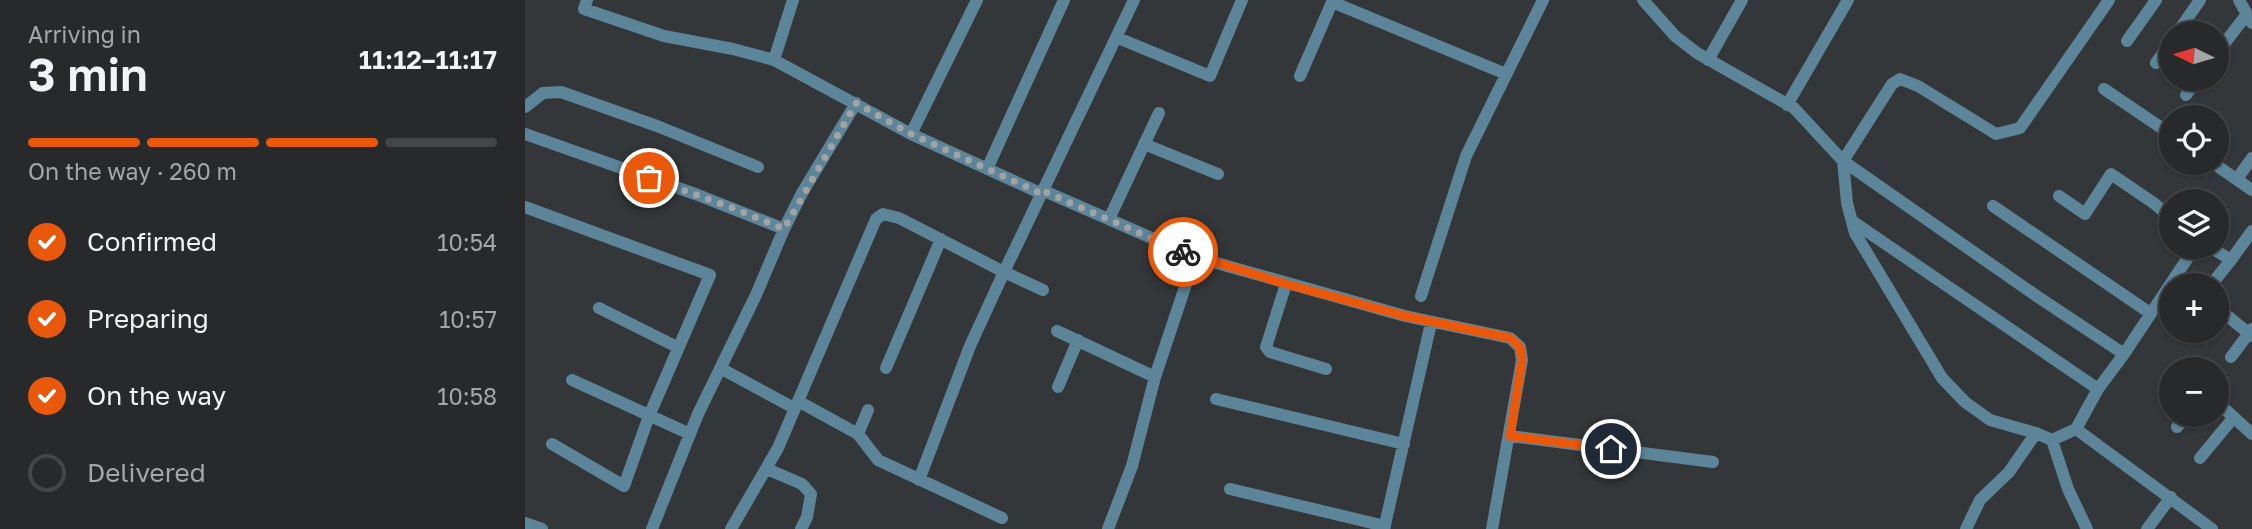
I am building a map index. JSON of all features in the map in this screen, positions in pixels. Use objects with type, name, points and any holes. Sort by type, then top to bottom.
[{"type":"street","points":[[587,0],[584,9],[664,36],[774,60],[911,134],[1195,257],[1431,323],[1510,338],[1520,347],[1522,360],[1496,528]]},
{"type":"street","points":[[774,60],[793,0]]},
{"type":"street","points":[[911,134],[977,0]]},
{"type":"street","points":[[987,169],[1064,0]]},
{"type":"street","points":[[919,480],[970,346],[1134,0]]},
{"type":"street","points":[[1118,38],[1210,76],[1242,0]]},
{"type":"street","points":[[1421,296],[1466,156],[1542,0]]},
{"type":"street","points":[[1643,0],[1675,36],[1708,60],[1794,108],[1843,161],[2124,354]]},
{"type":"street","points":[[1708,60],[1742,0]]},
{"type":"street","points":[[1787,104],[1848,0]]},
{"type":"street","points":[[2109,0],[2020,128],[1996,134],[1918,86],[1900,79],[1892,84],[1843,161],[1851,221],[1855,233],[1943,377],[1965,402],[1990,420],[2052,440],[2076,429],[2098,389],[2187,259]]},
{"type":"street","points":[[2127,41],[2156,0]]},
{"type":"street","points":[[2185,21],[2200,0]]},
{"type":"street","points":[[2229,41],[2250,18],[2239,0]]},
{"type":"street","points":[[1300,76],[1333,1],[1506,74]]},
{"type":"street","points":[[2156,63],[2159,59]]},
{"type":"street","points":[[2104,89],[2159,126]]},
{"type":"street","points":[[2186,95],[2189,91]]},
{"type":"street","points":[[525,107],[543,93],[561,92],[657,126],[758,167]]},
{"type":"street","points":[[652,529],[690,434],[784,229],[856,103]]},
{"type":"street","points":[[1108,219],[1159,113]]},
{"type":"street","points":[[525,134],[733,208],[784,229]]},
{"type":"street","points":[[1144,144],[1218,174]]},
{"type":"street","points":[[2237,179],[2252,158]]},
{"type":"street","points":[[2059,196],[2085,214],[2111,174],[2159,208]]},
{"type":"street","points":[[2229,174],[2252,190]]},
{"type":"street","points":[[1993,205],[2150,313]]},
{"type":"street","points":[[525,206],[710,275],[677,347],[624,486],[552,444]]},
{"type":"street","points":[[731,529],[767,469],[876,219],[883,214],[898,218],[1043,290]]},
{"type":"street","points":[[1851,221],[2098,389]]},
{"type":"street","points":[[2221,273],[2252,231]]},
{"type":"street","points":[[886,368],[941,239]]},
{"type":"street","points":[[1108,529],[1132,466],[1155,377],[1195,257]]},
{"type":"street","points":[[1286,284],[1266,347],[1270,352],[1326,369]]},
{"type":"street","points":[[600,308],[677,347]]},
{"type":"street","points":[[2229,317],[2251,333],[2231,356]]},
{"type":"street","points":[[1230,489],[1385,528],[1431,323]]},
{"type":"street","points":[[1057,331],[1155,377]]},
{"type":"street","points":[[1058,387],[1078,340]]},
{"type":"street","points":[[720,368],[858,434],[878,460],[1002,518]]},
{"type":"street","points":[[572,380],[690,434]]},
{"type":"street","points":[[1216,399],[1404,444]]},
{"type":"street","points":[[858,434],[868,410]]},
{"type":"street","points":[[2229,413],[2252,433]]},
{"type":"street","points":[[2200,458],[2234,417]]},
{"type":"street","points":[[2076,429],[2212,529]]},
{"type":"street","points":[[1966,529],[1980,500],[2009,472],[2036,433]]},
{"type":"street","points":[[1510,436],[1713,462]]},
{"type":"street","points":[[2052,440],[2068,489],[2087,529]]},
{"type":"street","points":[[767,469],[801,484],[811,494],[807,517],[801,529]]},
{"type":"street","points":[[2147,529],[2171,497]]},
{"type":"street","points":[[525,523],[542,529]]},
{"type":"way so far","points":[[649,178],[784,229],[802,193],[856,103],[911,134],[1040,193],[1041,190],[1183,252]]},
{"type":"route","points":[[1183,252],[1286,284],[1431,323],[1510,338],[1520,347],[1522,360],[1510,436],[1611,449]]}]
